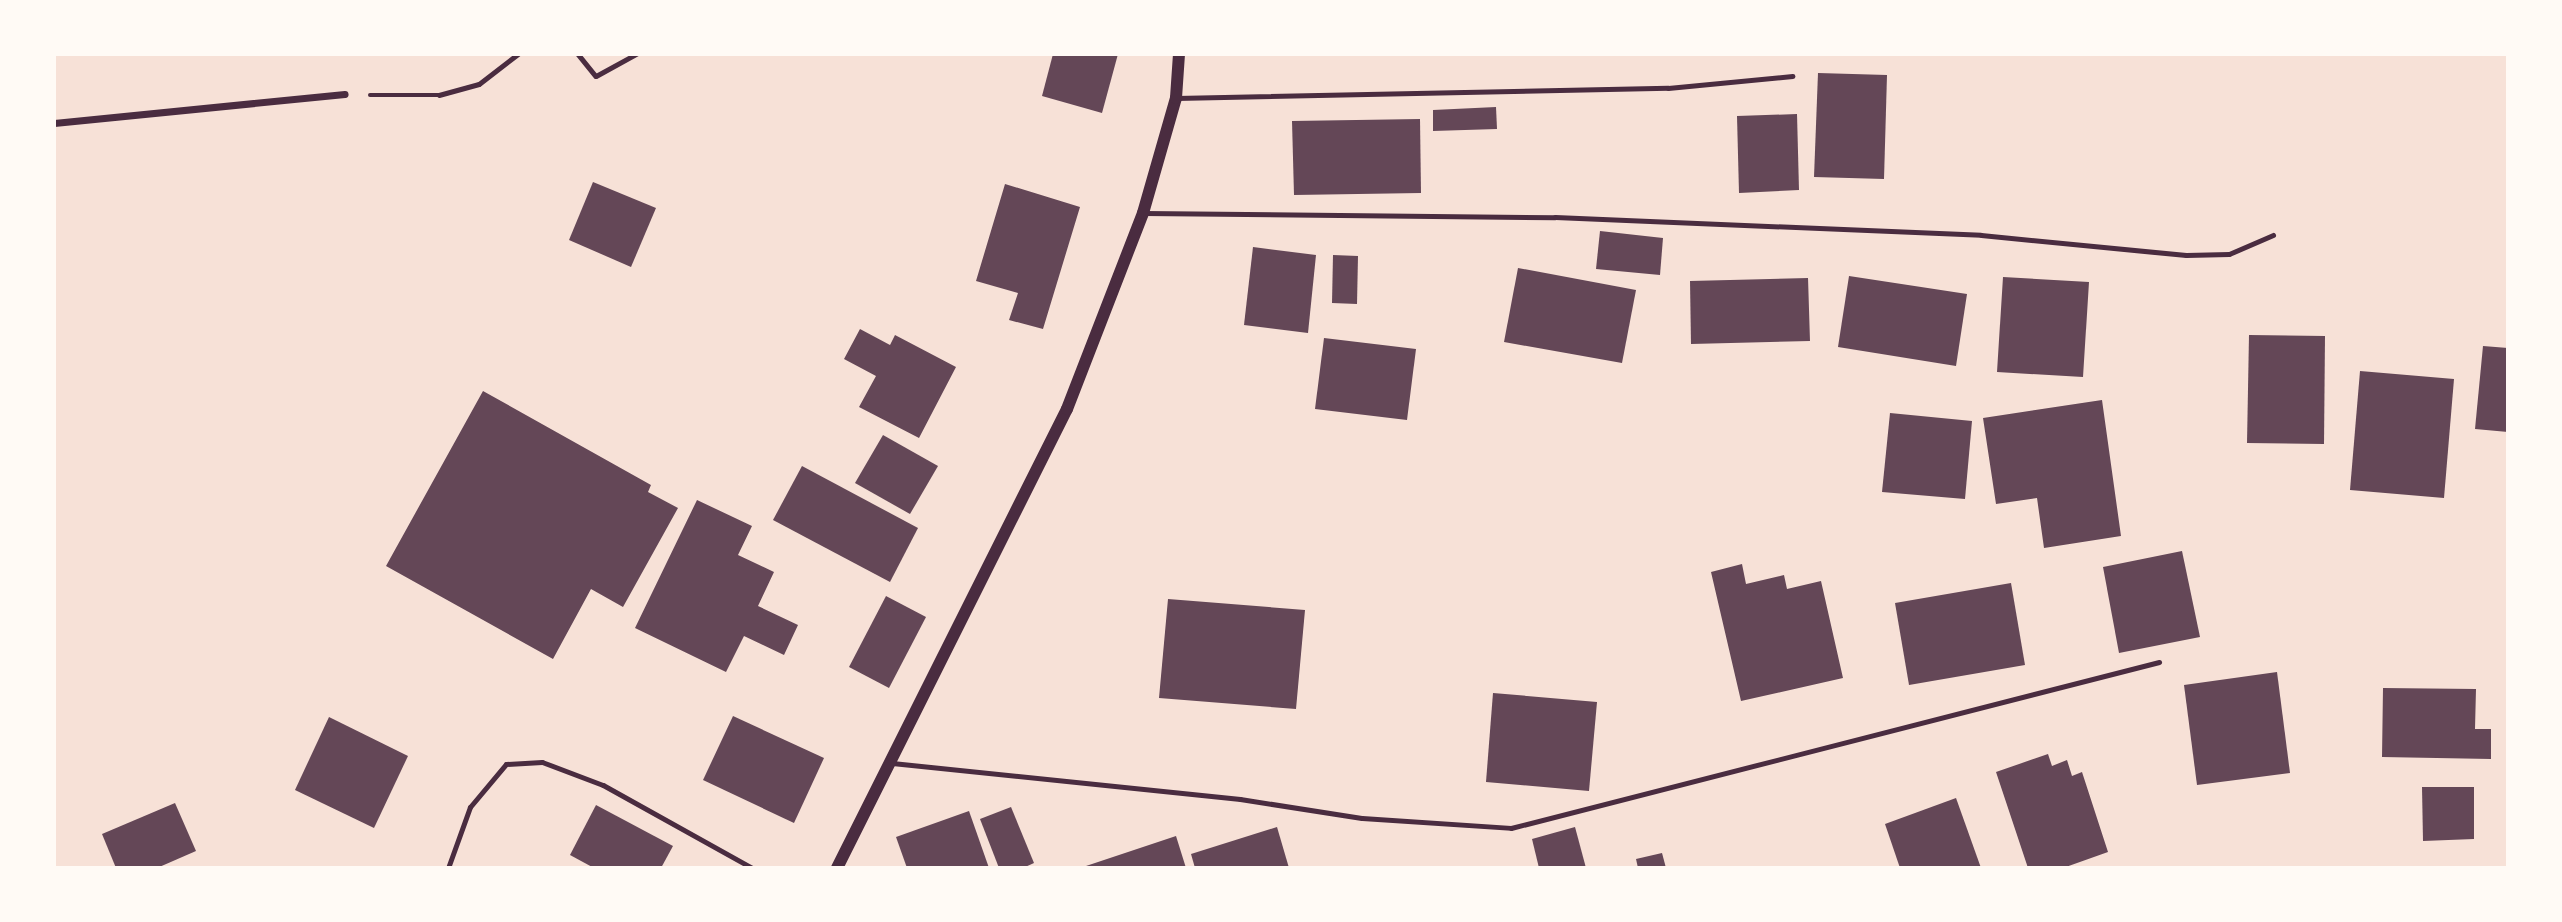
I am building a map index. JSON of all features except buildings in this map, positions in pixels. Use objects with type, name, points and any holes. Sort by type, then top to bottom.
[{"type":"street","points":[[837,868],[1067,409],[1143,213],[1176,97],[1180,54]]},
{"type":"street","points":[[54,123],[345,94]]},
{"type":"lane","points":[[1176,97],[1668,88],[1792,76]]},
{"type":"lane","points":[[1143,213],[1582,219],[1981,235],[2186,255],[2229,254],[2273,235]]},
{"type":"lane","points":[[890,763],[1240,799],[1362,818],[1511,828],[2159,662]]},
{"type":"lane","points":[[448,868],[470,807],[506,764],[542,762],[603,785],[752,868]]},
{"type":"path","points":[[345,94],[439,95],[479,84],[518,54]]},
{"type":"path","points":[[578,54],[596,76],[636,54]]}]
